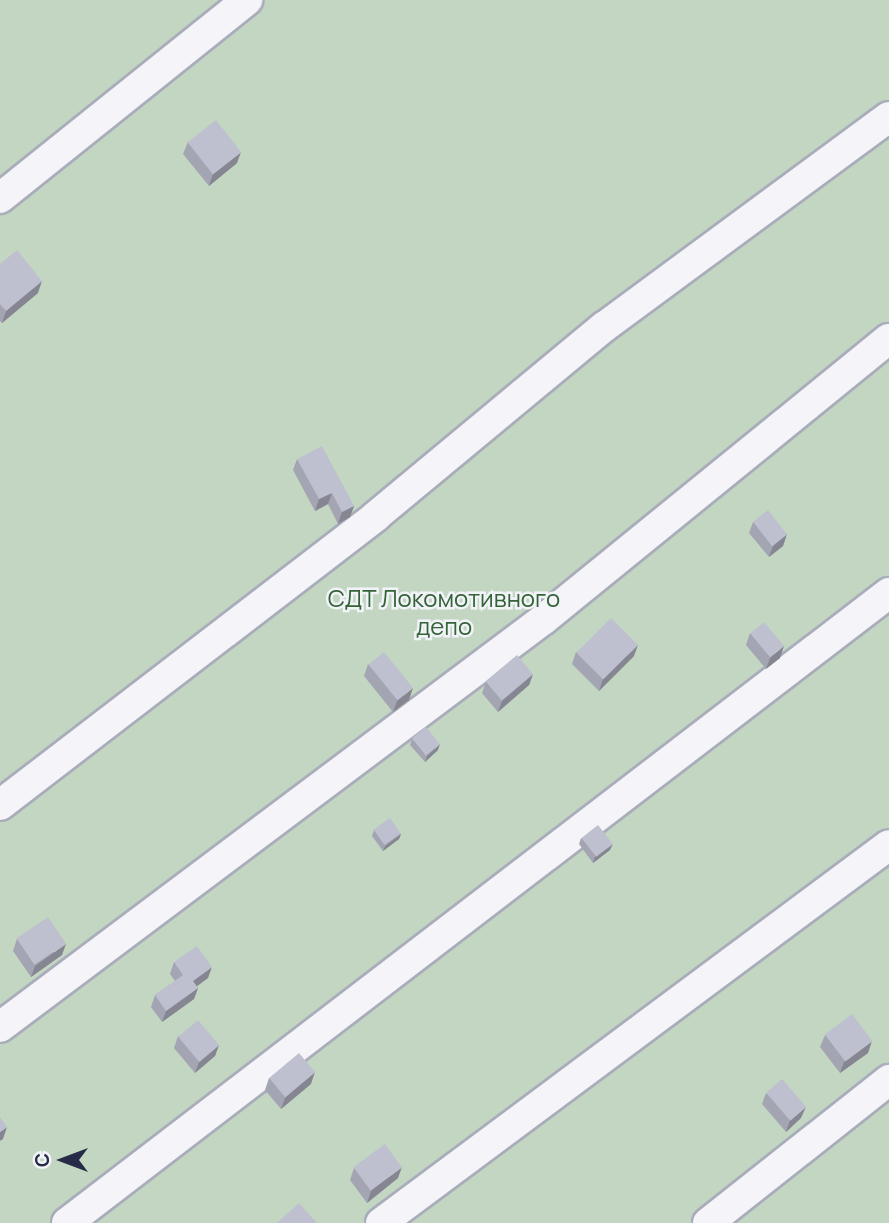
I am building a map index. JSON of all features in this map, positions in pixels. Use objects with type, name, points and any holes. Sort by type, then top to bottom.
[{"type":"street","points":[[0,198],[247,0]]},
{"type":"street","points":[[0,805],[376,516],[604,327],[889,117]]},
{"type":"street","points":[[0,1027],[544,619],[889,339]]},
{"type":"street","points":[[67,1223],[889,593]]},
{"type":"street","points":[[381,1223],[889,845]]},
{"type":"street","points":[[708,1223],[889,1080]]},
{"type":"green space","name":"СДТ Локомотивного депо","points":[[0,0],[889,0],[889,1223],[0,1223]]},
{"type":"building","points":[[216,120],[241,152],[213,174],[188,142]]},
{"type":"building","points":[[17,250],[42,281],[6,311],[0,304],[0,264]]},
{"type":"building","points":[[322,446],[354,506],[342,512],[332,493],[319,499],[297,459]]},
{"type":"building","points":[[768,510],[787,534],[772,546],[753,522]]},
{"type":"building","points":[[611,618],[638,645],[603,680],[576,653]]},
{"type":"building","points":[[764,622],[784,646],[770,657],[750,634]]},
{"type":"building","points":[[384,652],[413,688],[397,700],[368,665]]},
{"type":"building","points":[[517,655],[533,674],[502,701],[486,681]]},
{"type":"building","points":[[426,727],[440,744],[426,755],[412,738]]},
{"type":"building","points":[[390,818],[401,834],[385,845],[374,829]]},
{"type":"building","points":[[598,825],[613,844],[596,857],[581,838]]},
{"type":"building","points":[[48,917],[66,944],[34,965],[16,938]]},
{"type":"building","points":[[197,946],[212,967],[193,981],[198,988],[166,1011],[155,995],[183,975],[174,962]]},
{"type":"building","points":[[852,1014],[872,1041],[845,1062],[825,1034]]},
{"type":"building","points":[[198,1020],[219,1045],[199,1062],[178,1037]]},
{"type":"building","points":[[299,1053],[315,1072],[285,1097],[269,1078]]},
{"type":"building","points":[[782,1079],[806,1107],[790,1121],[766,1093]]},
{"type":"building","points":[[0,1117],[7,1127],[0,1132]]},
{"type":"building","points":[[385,1144],[402,1167],[370,1190],[353,1167]]},
{"type":"building","points":[[299,1203],[317,1223],[277,1223]]}]
